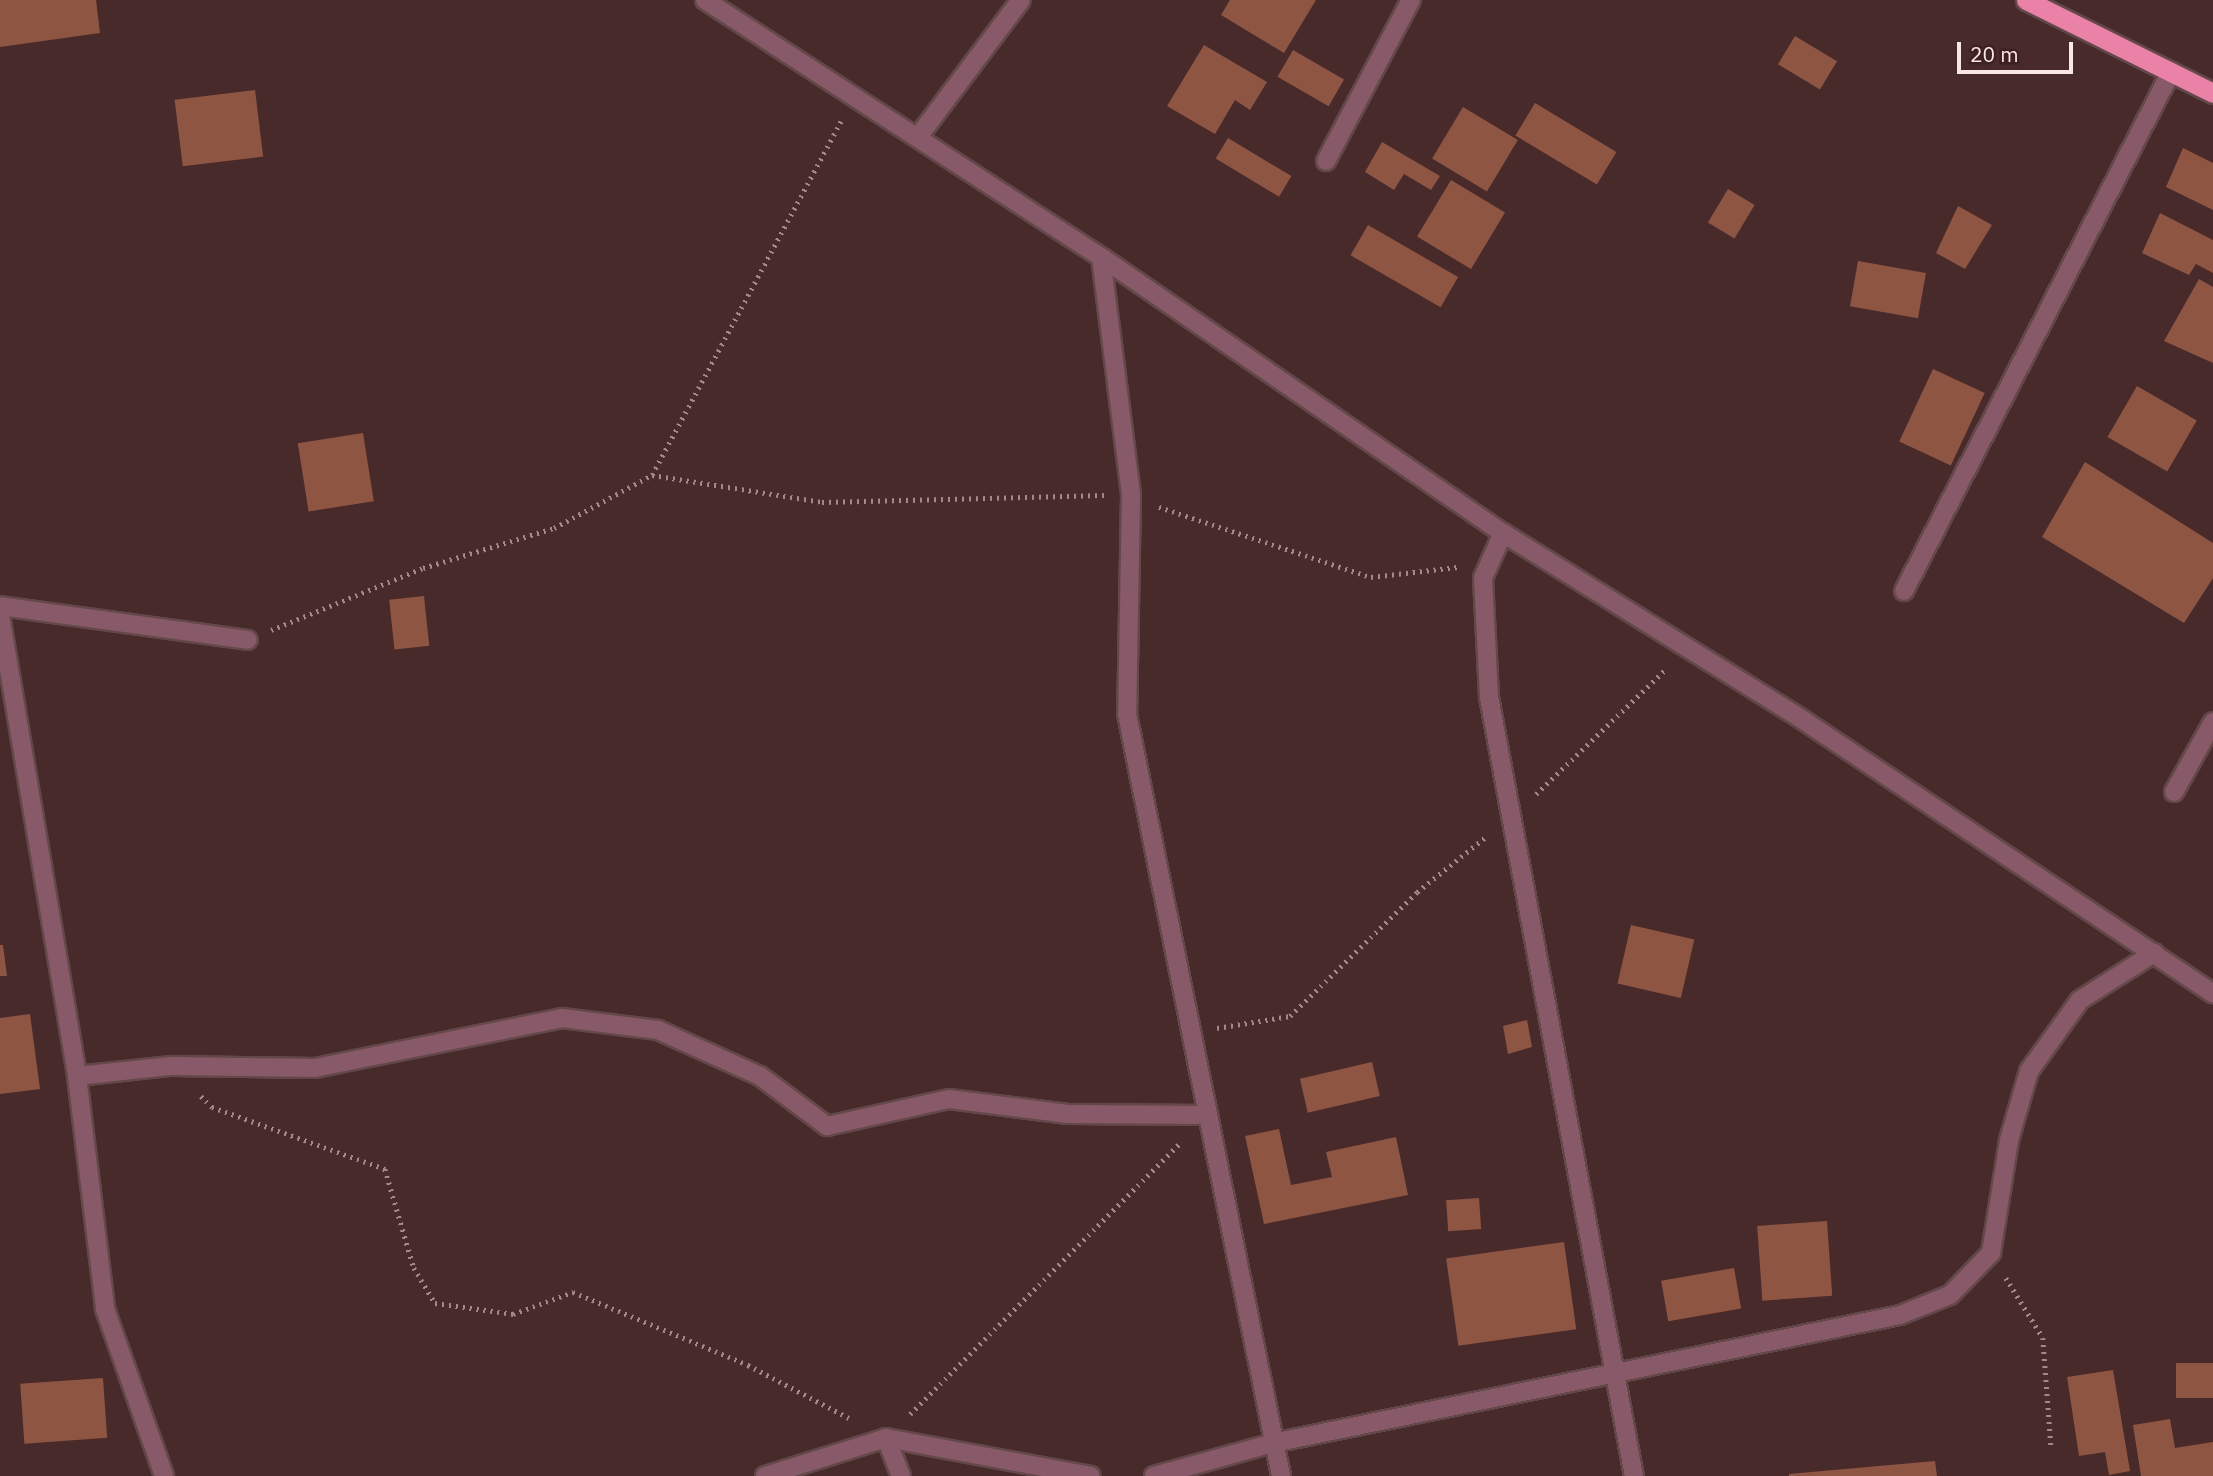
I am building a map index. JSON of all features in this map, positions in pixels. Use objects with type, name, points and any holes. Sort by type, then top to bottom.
[{"type":"highway","points":[[2025,0],[2213,93]]},
{"type":"street","points":[[705,0],[1101,257],[1503,533],[1687,649],[2213,993]]},
{"type":"street","points":[[918,137],[1021,0]]},
{"type":"street","points":[[1326,161],[1411,0]]},
{"type":"street","points":[[1904,591],[2171,72]]},
{"type":"street","points":[[1101,257],[1131,495],[1127,714],[1280,1476]]},
{"type":"street","points":[[1503,533],[1483,578],[1489,697],[1634,1476]]},
{"type":"street","points":[[0,606],[248,640]]},
{"type":"street","points":[[0,615],[77,1076],[105,1309],[164,1476]]},
{"type":"street","points":[[2174,792],[2213,722]]},
{"type":"street","points":[[1154,1476],[1273,1443],[1900,1315],[1950,1295],[1991,1253],[2009,1140],[2029,1071],[2080,1000],[2154,953]]},
{"type":"street","points":[[77,1076],[171,1066],[315,1068],[562,1018],[658,1030],[760,1076],[827,1126],[949,1100],[1068,1114],[1208,1115]]},
{"type":"street","points":[[765,1476],[886,1438],[1091,1476]]},
{"type":"street","points":[[886,1438],[901,1476]]},
{"type":"path","points":[[248,640],[423,568],[554,528],[652,475],[854,95]]},
{"type":"path","points":[[652,475],[822,502],[1131,495],[1371,577],[1456,568],[1503,533]]},
{"type":"path","points":[[1191,1032],[1290,1016],[1417,892],[1513,816],[1687,649]]},
{"type":"path","points":[[171,1066],[212,1107],[385,1170],[414,1268],[435,1303],[513,1314],[573,1292],[748,1364],[886,1438],[1208,1115]]},
{"type":"path","points":[[1991,1253],[2043,1338],[2051,1445]]},
{"type":"building","points":[[0,0],[96,0],[100,33],[0,47]]},
{"type":"building","points":[[1230,0],[1316,0],[1284,53],[1221,15]]},
{"type":"building","points":[[1795,36],[1837,61],[1820,90],[1778,64]]},
{"type":"building","points":[[1204,45],[1267,82],[1250,110],[1235,100],[1215,134],[1167,106]]},
{"type":"building","points":[[1293,50],[1344,80],[1329,106],[1278,77]]},
{"type":"building","points":[[255,90],[263,157],[183,166],[175,100]]},
{"type":"building","points":[[1535,103],[1616,152],[1597,185],[1515,136]]},
{"type":"building","points":[[1463,107],[1518,140],[1487,191],[1432,158]]},
{"type":"building","points":[[1228,138],[1291,176],[1279,197],[1216,159]]},
{"type":"building","points":[[1382,142],[1440,176],[1431,190],[1404,174],[1394,190],[1365,172]]},
{"type":"building","points":[[2183,148],[2213,163],[2213,210],[2166,187]]},
{"type":"building","points":[[1451,180],[1505,212],[1471,269],[1417,237]]},
{"type":"building","points":[[1728,189],[1755,205],[1734,238],[1708,222]]},
{"type":"building","points":[[1958,206],[1992,225],[1965,269],[1936,253]]},
{"type":"building","points":[[2160,213],[2213,240],[2213,273],[2196,264],[2189,275],[2142,253]]},
{"type":"building","points":[[1368,225],[1458,277],[1441,307],[1350,255]]},
{"type":"building","points":[[1858,261],[1926,273],[1918,318],[1850,306]]},
{"type":"building","points":[[2199,279],[2213,287],[2213,363],[2164,341]]},
{"type":"building","points":[[1933,369],[1985,393],[1951,466],[1899,442]]},
{"type":"building","points":[[2137,386],[2197,420],[2167,472],[2108,437]]},
{"type":"building","points":[[363,433],[374,501],[309,511],[298,443]]},
{"type":"building","points":[[2085,462],[2213,543],[2213,578],[2184,623],[2042,537]]},
{"type":"building","points":[[424,596],[429,646],[394,649],[389,600]]},
{"type":"building","points":[[1631,925],[1694,940],[1681,998],[1618,983]]},
{"type":"building","points":[[0,945],[3,945],[7,976],[0,976]]},
{"type":"building","points":[[30,1014],[40,1089],[0,1094],[0,1018]]},
{"type":"building","points":[[1527,1020],[1532,1047],[1508,1054],[1503,1026]]},
{"type":"building","points":[[1372,1062],[1380,1096],[1308,1113],[1300,1079]]},
{"type":"building","points":[[1279,1129],[1291,1185],[1332,1177],[1326,1152],[1396,1137],[1408,1195],[1264,1224],[1245,1136]]},
{"type":"building","points":[[1479,1198],[1481,1229],[1448,1231],[1446,1200]]},
{"type":"building","points":[[1827,1221],[1832,1296],[1762,1301],[1757,1226]]},
{"type":"building","points":[[1564,1242],[1576,1329],[1458,1346],[1446,1259]]},
{"type":"building","points":[[1734,1268],[1741,1308],[1668,1321],[1661,1281]]},
{"type":"building","points":[[2176,1363],[2213,1363],[2213,1398],[2176,1398]]},
{"type":"building","points":[[2113,1370],[2130,1471],[2109,1475],[2105,1452],[2079,1456],[2067,1377]]},
{"type":"building","points":[[103,1378],[107,1438],[24,1444],[20,1384]]},
{"type":"building","points":[[2170,1419],[2175,1448],[2213,1442],[2213,1476],[2141,1476],[2133,1425]]},
{"type":"building","points":[[1935,1461],[1937,1476],[1789,1476],[1789,1474]]}]
